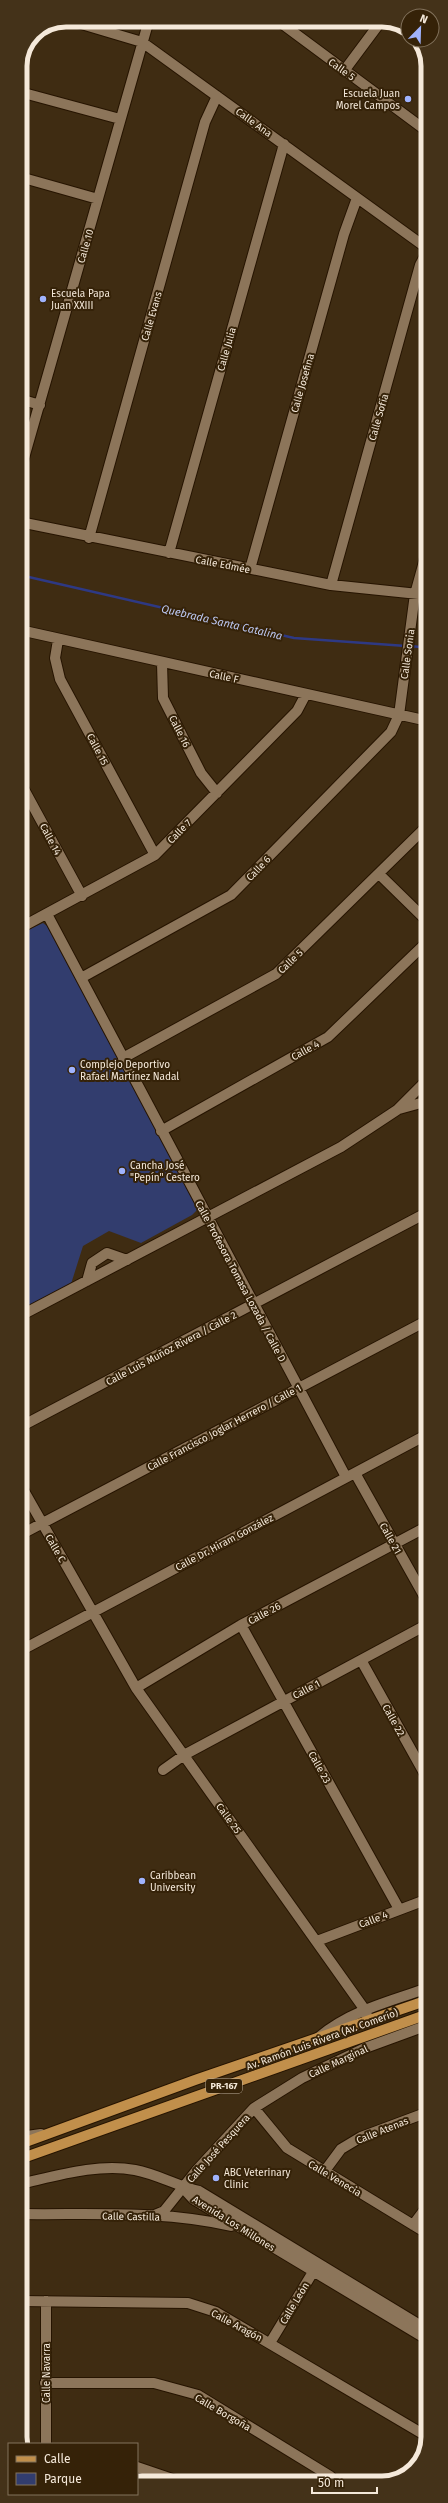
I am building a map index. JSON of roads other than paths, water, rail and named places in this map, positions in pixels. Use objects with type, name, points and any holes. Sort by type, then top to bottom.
[{"type":"main road","name":"Av. Ramón Luis Rivera (Av. Comerío)","points":[[27,2141],[195,2080],[421,2002]]},
{"type":"main road","name":"Av. Ramón Luis Rivera (Av. Comerío)","points":[[27,2157],[421,2016]]},
{"type":"street","name":"Calle Ana","points":[[92,27],[142,42],[421,245]]},
{"type":"street","name":"Calle 10","points":[[27,449],[146,27]]},
{"type":"street","name":"Calle 5","points":[[286,27],[421,127]]},
{"type":"street","points":[[344,71],[377,27]]},
{"type":"street","points":[[27,94],[120,119]]},
{"type":"street","name":"Calle Evans","points":[[89,538],[205,122],[217,96]]},
{"type":"street","name":"Calle Julia","points":[[169,553],[284,144]]},
{"type":"street","points":[[27,179],[98,199]]},
{"type":"street","name":"Calle Josefina","points":[[250,569],[344,234],[357,198]]},
{"type":"street","name":"Calle Sofía","points":[[331,585],[421,264]]},
{"type":"street","points":[[27,401],[40,405]]},
{"type":"street","name":"Calle Edmée","points":[[27,524],[89,538],[331,585],[421,594]]},
{"type":"street","name":"Calle Sonia","points":[[399,715],[415,594],[421,572]]},
{"type":"street","name":"Calle F","points":[[27,632],[58,640],[421,720]]},
{"type":"street","name":"Calle 15","points":[[58,640],[55,658],[60,679],[155,855]]},
{"type":"street","name":"Calle 16","points":[[162,663],[163,698],[201,773],[217,793]]},
{"type":"street","name":"Calle 7","points":[[27,924],[82,896],[155,855],[297,711],[306,694]]},
{"type":"street","name":"Calle 6","points":[[81,978],[231,895],[391,732],[399,715]]},
{"type":"street","name":"Calle 14","points":[[27,795],[82,896]]},
{"type":"street","name":"Calle 5","points":[[123,1058],[276,974],[421,832]]},
{"type":"street","points":[[379,874],[421,915]]},
{"type":"street","name":"Calle Profesora Tomasa Lozada / Calle D","points":[[47,914],[346,1477]]},
{"type":"street","name":"Calle 4","points":[[161,1131],[328,1037],[421,948]]},
{"type":"street","points":[[27,1312],[341,1147],[397,1110],[421,1086]]},
{"type":"street","points":[[397,1110],[421,1103]]},
{"type":"street","name":"Calle Luis Muñoz Rivera / Calle 2","points":[[27,1423],[421,1216]]},
{"type":"street","points":[[87,1281],[92,1263],[107,1253],[127,1260]]},
{"type":"street","name":"Calle Francisco Joglar Herrero / Calle 1","points":[[27,1530],[421,1324]]},
{"type":"street","name":"Calle Dr. Hiram González","points":[[27,1647],[421,1438]]},
{"type":"street","name":"Calle 21","points":[[355,1473],[421,1590]]},
{"type":"street","name":"Calle C","points":[[27,1497],[92,1612]]},
{"type":"street","name":"Calle 26","points":[[136,1688],[241,1625],[421,1530]]},
{"type":"street","name":"Calle 25","points":[[92,1612],[136,1688],[317,1941],[365,2010],[369,2021]]},
{"type":"street","name":"Calle 23","points":[[241,1625],[399,1909]]},
{"type":"street","name":"Calle 1","points":[[164,1770],[184,1755],[421,1628]]},
{"type":"street","name":"Calle 22","points":[[361,1660],[421,1767]]},
{"type":"street","name":"Calle 4","points":[[317,1941],[421,1901]]},
{"type":"street","points":[[318,2038],[335,2024],[365,2010],[421,1990]]},
{"type":"street","name":"Calle Marginal","points":[[254,2108],[302,2078],[351,2054],[421,2028]]},
{"type":"street","name":"Calle Venecia","points":[[254,2108],[287,2148],[324,2172],[421,2230]]},
{"type":"street","name":"Calle José Pesquera","points":[[152,2216],[164,2211],[254,2108]]},
{"type":"street","name":"Calle Atenas","points":[[324,2172],[341,2149],[361,2136],[421,2115]]},
{"type":"street","points":[[27,2136],[52,2132]]},
{"type":"street","points":[[27,2183],[91,2170],[133,2169],[147,2173],[183,2188]]},
{"type":"street","name":"Avenida Los Millones","points":[[183,2188],[193,2199],[241,2228],[421,2326]]},
{"type":"street","name":"Avenida Los Millones","points":[[183,2188],[198,2191],[421,2336]]},
{"type":"street","name":"Calle Castilla","points":[[27,2214],[152,2216],[204,2220],[241,2228]]},
{"type":"street","points":[[414,2225],[421,2215]]},
{"type":"street","name":"Calle León","points":[[270,2343],[316,2268]]},
{"type":"street","name":"Calle Navarra","points":[[46,2301],[46,2443]]},
{"type":"street","name":"Calle Aragón","points":[[27,2302],[188,2303],[216,2312],[421,2433]]},
{"type":"street","name":"Calle Borgoña","points":[[45,2383],[154,2383],[198,2396],[327,2476]]},
{"type":"street","points":[[138,2467],[163,2476]]},
{"type":"waterway","name":"Quebrada Santa Catalina","points":[[27,577],[294,638],[406,646]]},
{"type":"waterway","name":"Quebrada Santa Catalina","points":[[411,646],[421,647]]},
{"type":"place","name":"Escuela Juan Morel Campos","points":[[408,99]]},
{"type":"place","name":"Escuela Papa Juan XXIII","points":[[43,299]]},
{"type":"place","name":"Complejo Deportivo Rafael Martínez Nadal","points":[[72,1070]]},
{"type":"place","name":"Cancha José \"Pepín\" Cestero","points":[[122,1171]]},
{"type":"place","name":"Caribbean University","points":[[142,1881]]},
{"type":"place","name":"ABC Veterinary Clinic","points":[[216,2178]]}]
